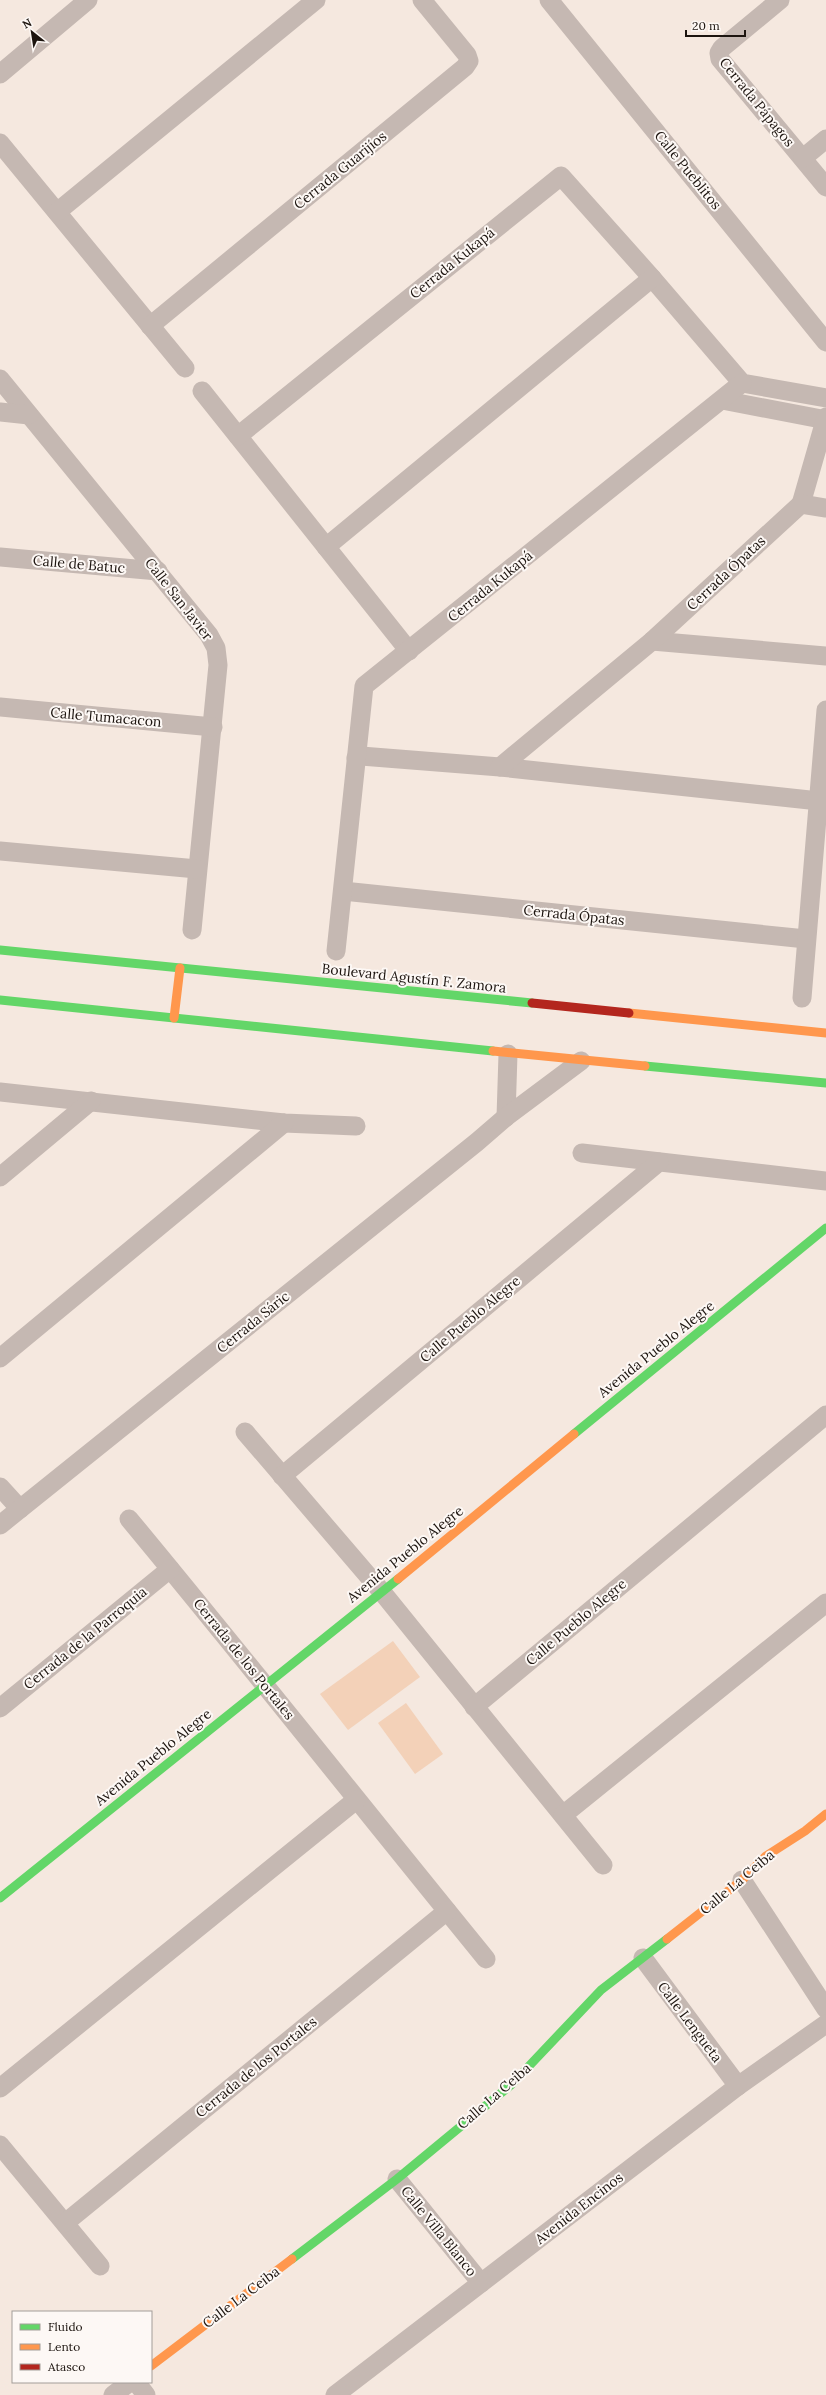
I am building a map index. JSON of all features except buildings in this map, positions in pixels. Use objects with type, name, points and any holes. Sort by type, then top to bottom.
[{"type":"street","points":[[0,74],[88,0]]},
{"type":"street","points":[[57,212],[316,0]]},
{"type":"street","name":"Cerrada Guarijíos","points":[[150,326],[465,67],[469,61],[467,54],[422,0]]},
{"type":"street","name":"Calle Pueblitos","points":[[549,0],[826,342]]},
{"type":"street","name":"Cerrada Pápagos","points":[[780,0],[722,48],[719,53],[720,59],[826,187]]},
{"type":"street","name":"Cerrada Pápagos","points":[[803,158],[826,139]]},
{"type":"street","points":[[0,143],[185,368]]},
{"type":"street","name":"Cerrada Kukapá","points":[[238,436],[561,176],[652,278],[742,383],[364,686],[356,758]]},
{"type":"street","points":[[326,546],[652,278]]},
{"type":"street","name":"Calle San Javier","points":[[0,379],[158,571],[209,635],[216,648],[218,665],[192,930]]},
{"type":"street","points":[[742,383],[826,398]]},
{"type":"street","points":[[202,390],[408,651]]},
{"type":"street","points":[[722,400],[826,419],[801,504],[826,507]]},
{"type":"street","points":[[0,412],[29,415]]},
{"type":"street","name":"Cerrada Ópatas","points":[[500,767],[652,641],[801,504]]},
{"type":"street","name":"Calle de Batuc","points":[[0,557],[158,571]]},
{"type":"street","points":[[652,641],[826,656]]},
{"type":"street","name":"Calle Tumacacon","points":[[0,707],[212,727]]},
{"type":"street","points":[[802,998],[826,710]]},
{"type":"street","points":[[336,950],[356,758],[361,756],[500,767],[819,801]]},
{"type":"street","points":[[0,851],[197,869]]},
{"type":"street","name":"Cerrada Ópatas","points":[[343,891],[806,939]]},
{"type":"street","name":"Boulevard Agustín F. Zamora","points":[[0,950],[826,1033]]},
{"type":"street","points":[[174,1018],[180,968]]},
{"type":"street","points":[[0,1000],[508,1054],[826,1083]]},
{"type":"street","points":[[506,1117],[508,1054]]},
{"type":"street","name":"Cerrada Sáric","points":[[0,1525],[477,1142],[506,1117],[581,1061]]},
{"type":"street","points":[[0,1092],[284,1123],[356,1126]]},
{"type":"street","points":[[0,1177],[90,1101]]},
{"type":"street","points":[[0,1358],[284,1123]]},
{"type":"street","points":[[582,1153],[826,1181]]},
{"type":"street","name":"Calle Pueblo Alegre","points":[[282,1476],[659,1162]]},
{"type":"street","name":"Avenida Pueblo Alegre","points":[[0,1898],[382,1592],[826,1228]]},
{"type":"street","name":"Calle Pueblo Alegre","points":[[474,1707],[826,1415]]},
{"type":"street","points":[[245,1432],[382,1592],[603,1866]]},
{"type":"street","points":[[0,1487],[20,1509]]},
{"type":"street","name":"Cerrada de los Portales","points":[[129,1519],[266,1685],[356,1800],[486,1959]]},
{"type":"street","name":"Cerrada de la Parroquia","points":[[0,1708],[170,1569]]},
{"type":"street","points":[[563,1815],[826,1603]]},
{"type":"street","points":[[0,2088],[356,1800]]},
{"type":"street","name":"Calle La Ceiba","points":[[152,2365],[397,2179],[512,2084],[601,1990],[742,1880],[766,1856],[805,1831],[826,1814]]},
{"type":"street","points":[[742,1880],[826,2009]]},
{"type":"street","name":"Cerrada de los Portales","points":[[65,2223],[447,1911]]},
{"type":"street","name":"Calle Lengueta","points":[[643,1958],[738,2086]]},
{"type":"street","name":"Avenida Encinos","points":[[335,2395],[738,2086],[826,2024]]},
{"type":"street","points":[[0,2145],[100,2266]]},
{"type":"street","name":"Calle Villa Blanco","points":[[397,2179],[481,2283]]},
{"type":"street","points":[[113,2395],[129,2383]]},
{"type":"street","points":[[137,2383],[146,2395]]},
{"type":"shaded area","points":[[393,1641],[420,1677],[348,1730],[320,1694]]},
{"type":"shaded area","points":[[406,1703],[443,1754],[415,1774],[378,1723]]},
{"type":"traffic: fast","points":[[0,950],[532,1003]]},
{"type":"traffic: fast","points":[[0,1000],[493,1051]]},
{"type":"traffic: fast","points":[[645,1066],[826,1083]]},
{"type":"traffic: fast","points":[[574,1434],[826,1228]]},
{"type":"traffic: fast","points":[[0,1898],[398,1579]]},
{"type":"traffic: fast","points":[[292,2259],[397,2179],[512,2084],[601,1990],[667,1939]]},
{"type":"traffic: slow","points":[[174,1018],[180,968]]},
{"type":"traffic: slow","points":[[629,1013],[826,1033]]},
{"type":"traffic: slow","points":[[493,1051],[645,1066]]},
{"type":"traffic: slow","points":[[398,1579],[574,1434]]},
{"type":"traffic: slow","points":[[667,1939],[742,1880],[766,1856],[805,1831],[826,1814]]},
{"type":"traffic: slow","points":[[152,2365],[292,2259]]},
{"type":"traffic: jam","points":[[532,1003],[629,1013]]}]
